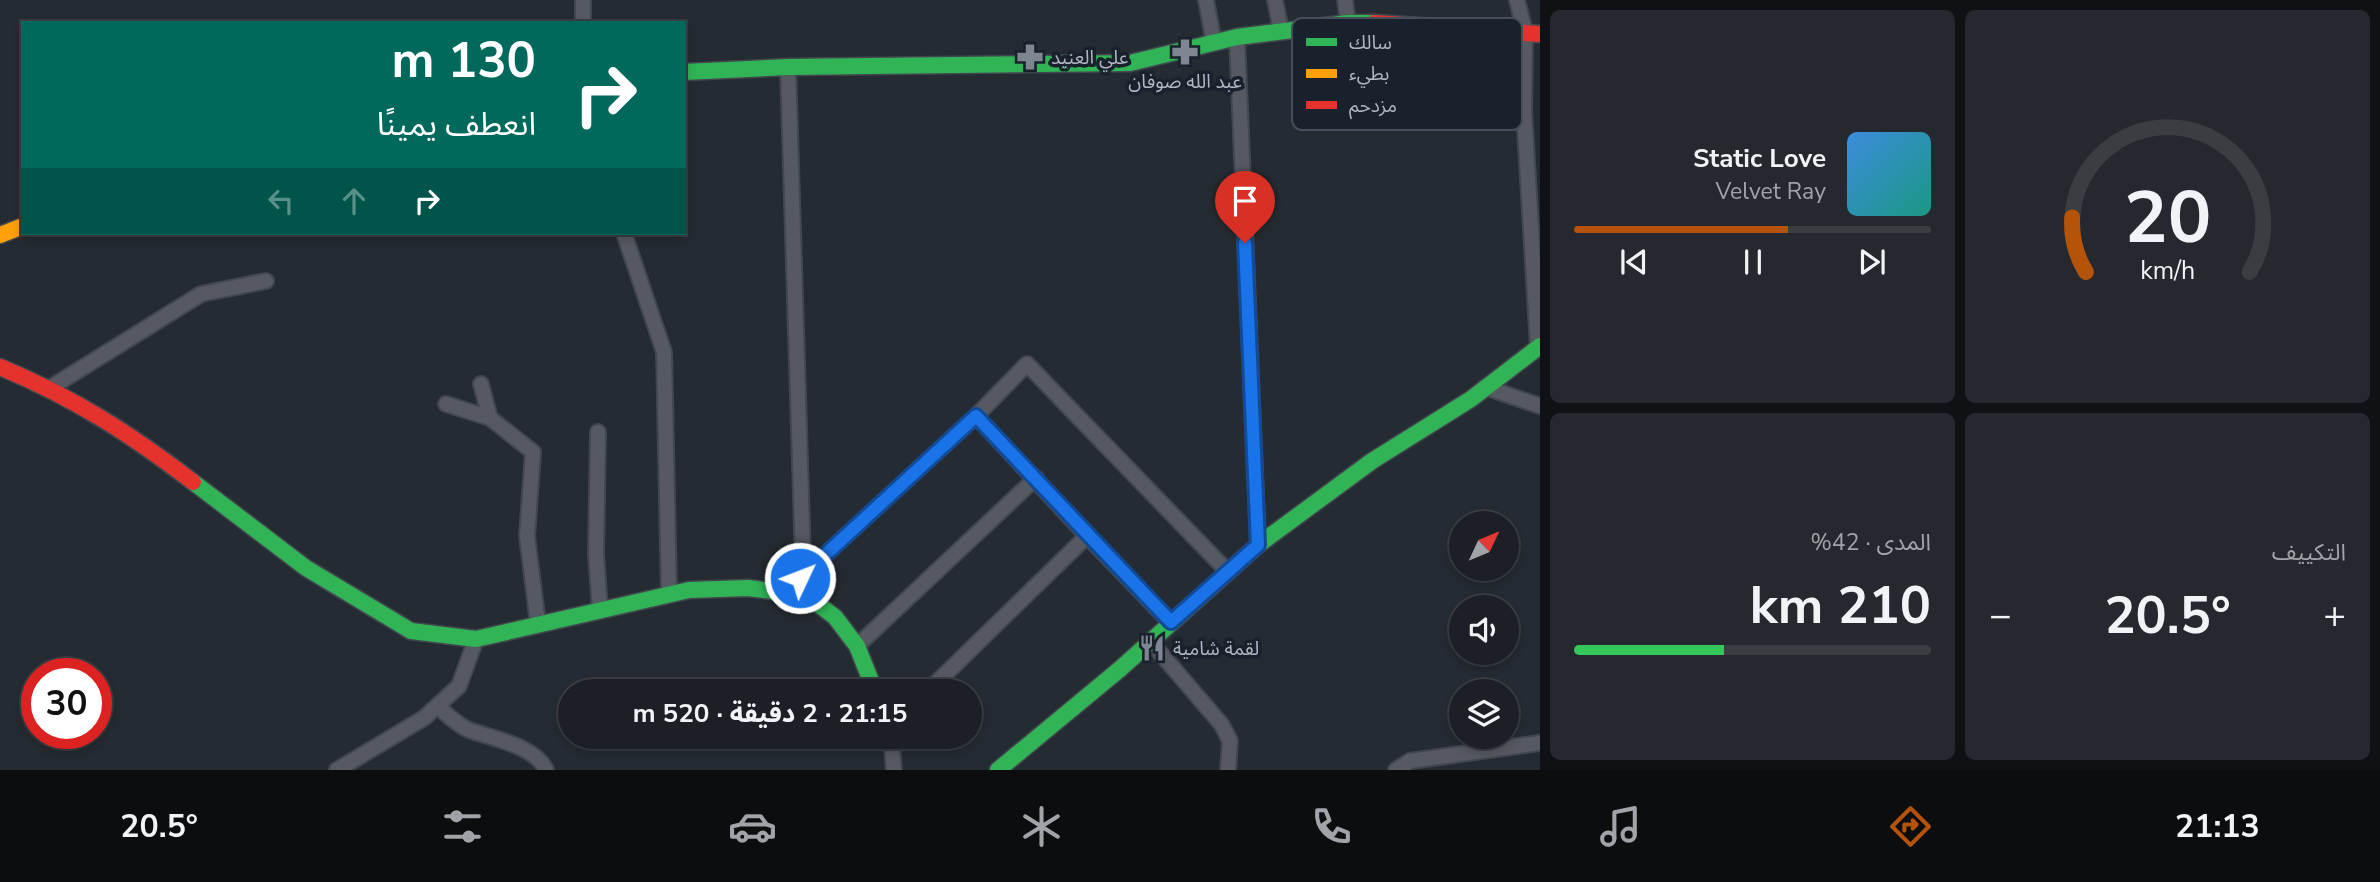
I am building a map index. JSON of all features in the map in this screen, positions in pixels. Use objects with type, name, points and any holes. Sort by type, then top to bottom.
[{"type":"street","points":[[583,0],[583,21]]},
{"type":"street","points":[[1206,0],[1214,44]]},
{"type":"street","points":[[1275,0],[1281,30]]},
{"type":"street","points":[[1345,0],[1347,18]]},
{"type":"street","points":[[998,770],[1258,545],[1372,461],[1485,387],[1539,346],[1524,111],[1532,33],[1517,0]]},
{"type":"street","points":[[686,72],[788,67],[1130,63],[1237,37],[1292,29]]},
{"type":"street","points":[[1237,37],[1258,545]]},
{"type":"street","points":[[788,67],[803,561],[796,594]]},
{"type":"street","points":[[0,234],[21,227]]},
{"type":"street","points":[[625,235],[664,352],[669,594]]},
{"type":"street","points":[[50,388],[201,295],[266,281]]},
{"type":"street","points":[[800,578],[976,416],[1027,364],[1228,572]]},
{"type":"street","points":[[0,367],[50,388],[129,433],[306,568],[411,631],[476,639],[689,590],[748,588],[796,594],[814,601],[835,617],[857,646],[870,679]]},
{"type":"street","points":[[481,384],[490,418]]},
{"type":"street","points":[[1485,387],[1540,406]]},
{"type":"street","points":[[446,404],[490,418],[533,452],[527,536],[538,624]]},
{"type":"street","points":[[976,416],[1171,622]]},
{"type":"street","points":[[598,432],[596,554],[600,609]]},
{"type":"street","points":[[857,646],[1036,478]]},
{"type":"street","points":[[940,679],[1087,536]]},
{"type":"street","points":[[337,770],[424,718],[437,706],[459,685],[476,639]]},
{"type":"street","points":[[1150,641],[1222,726],[1230,741],[1228,770]]},
{"type":"street","points":[[437,706],[466,729],[499,738],[542,761],[546,770]]},
{"type":"street","points":[[1396,770],[1409,761],[1540,743]]},
{"type":"street","points":[[892,749],[894,770]]},
{"type":"traffic: fast","points":[[686,72],[788,67],[1130,63],[1237,37],[1292,30]]},
{"type":"traffic: fast","points":[[998,770],[1120,669],[1258,545],[1372,461],[1471,399],[1540,346]]},
{"type":"traffic: fast","points":[[193,482],[306,568],[411,631],[476,639],[689,590],[748,588],[796,594],[814,601],[835,617],[857,646],[870,679]]},
{"type":"traffic: slow","points":[[0,235],[21,227]]},
{"type":"traffic: jam","points":[[1522,33],[1540,34]]},
{"type":"traffic: jam","points":[[0,367],[52,391],[100,418],[193,482]]},
{"type":"place","name":"عبد الله صوفان","points":[[1185,52]]},
{"type":"place","name":"علي العنيد","points":[[1030,57]]},
{"type":"place","name":"لقمة شامية","points":[[1152,648]]},
{"type":"route","points":[[800,578],[976,416],[1171,622],[1258,545],[1245,243]]}]
